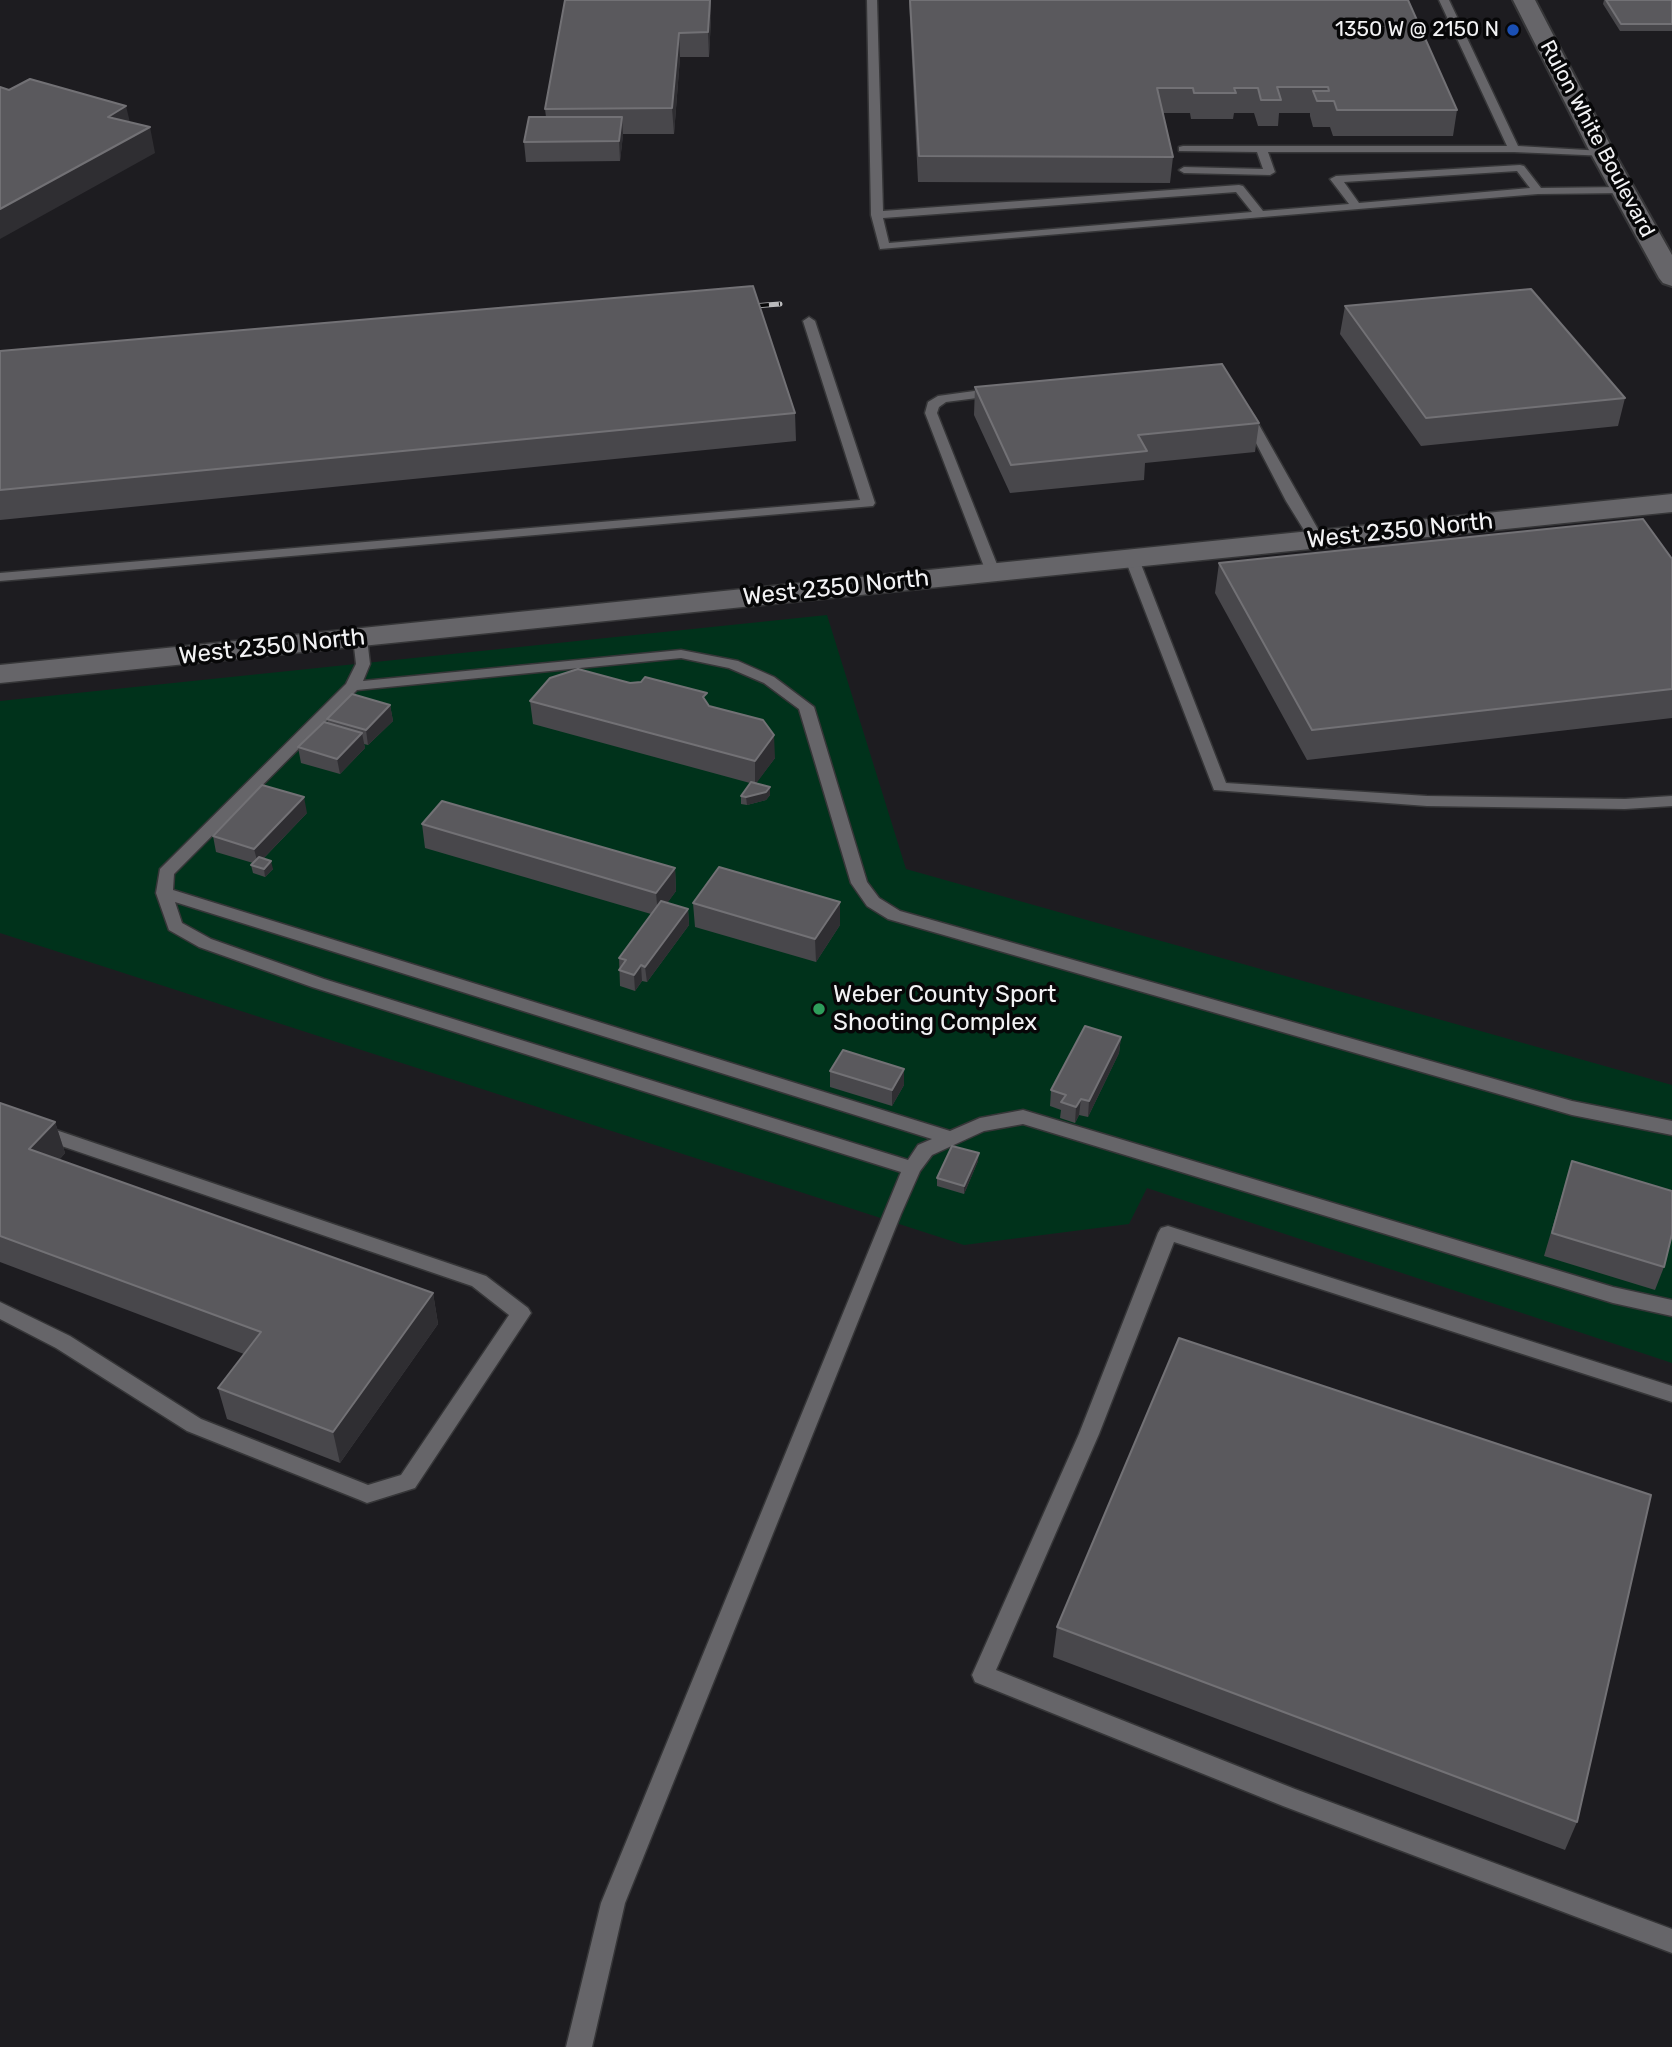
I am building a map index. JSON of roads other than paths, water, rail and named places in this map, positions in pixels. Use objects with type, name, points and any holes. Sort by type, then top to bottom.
[{"type":"street","name":"Rulon White Boulevard","points":[[1524,0],[1603,154],[1672,278]]},
{"type":"street","name":"West 2350 North","points":[[0,674],[1672,503]]},
{"type":"lane","points":[[872,0],[877,215],[884,247],[1538,191],[1624,190]]},
{"type":"lane","points":[[1444,0],[1514,149]]},
{"type":"lane","points":[[1183,149],[1514,149],[1603,154]]},
{"type":"lane","points":[[1184,170],[1270,172],[1262,150]]},
{"type":"lane","points":[[1356,206],[1336,180],[1520,168],[1538,191]]},
{"type":"lane","points":[[877,215],[1239,188],[1259,215]]},
{"type":"lane","points":[[0,577],[868,503],[809,321]]},
{"type":"lane","points":[[993,572],[931,409],[942,399],[1013,391]]},
{"type":"lane","points":[[1244,409],[1317,540]]},
{"type":"lane","points":[[1132,559],[1220,788],[1427,801],[1625,804],[1672,801]]},
{"type":"lane","points":[[360,638],[363,664],[353,686],[166,873],[164,893],[175,926],[205,943],[331,988],[912,1168]]},
{"type":"lane","points":[[353,686],[681,654],[733,664],[769,680],[806,707],[859,883],[873,902],[894,915],[1572,1108],[1672,1128]]},
{"type":"lane","points":[[164,893],[947,1138]]},
{"type":"lane","points":[[579,2047],[613,1903],[912,1168],[925,1150],[980,1125],[1023,1117],[1613,1295],[1672,1308]]},
{"type":"lane","points":[[0,1118],[480,1281],[521,1313],[408,1482],[367,1494],[194,1424],[63,1342],[0,1310]]},
{"type":"lane","points":[[1672,1394],[1168,1233],[1088,1434],[983,1675],[1291,1798],[1672,1941]]},
{"type":"railway","points":[[739,307],[780,304]]},
{"type":"place","name":"1350 W @ 2150 N","points":[[1513,30]]},
{"type":"place","name":"Weber County Sport Shooting Complex","points":[[819,1009]]}]
